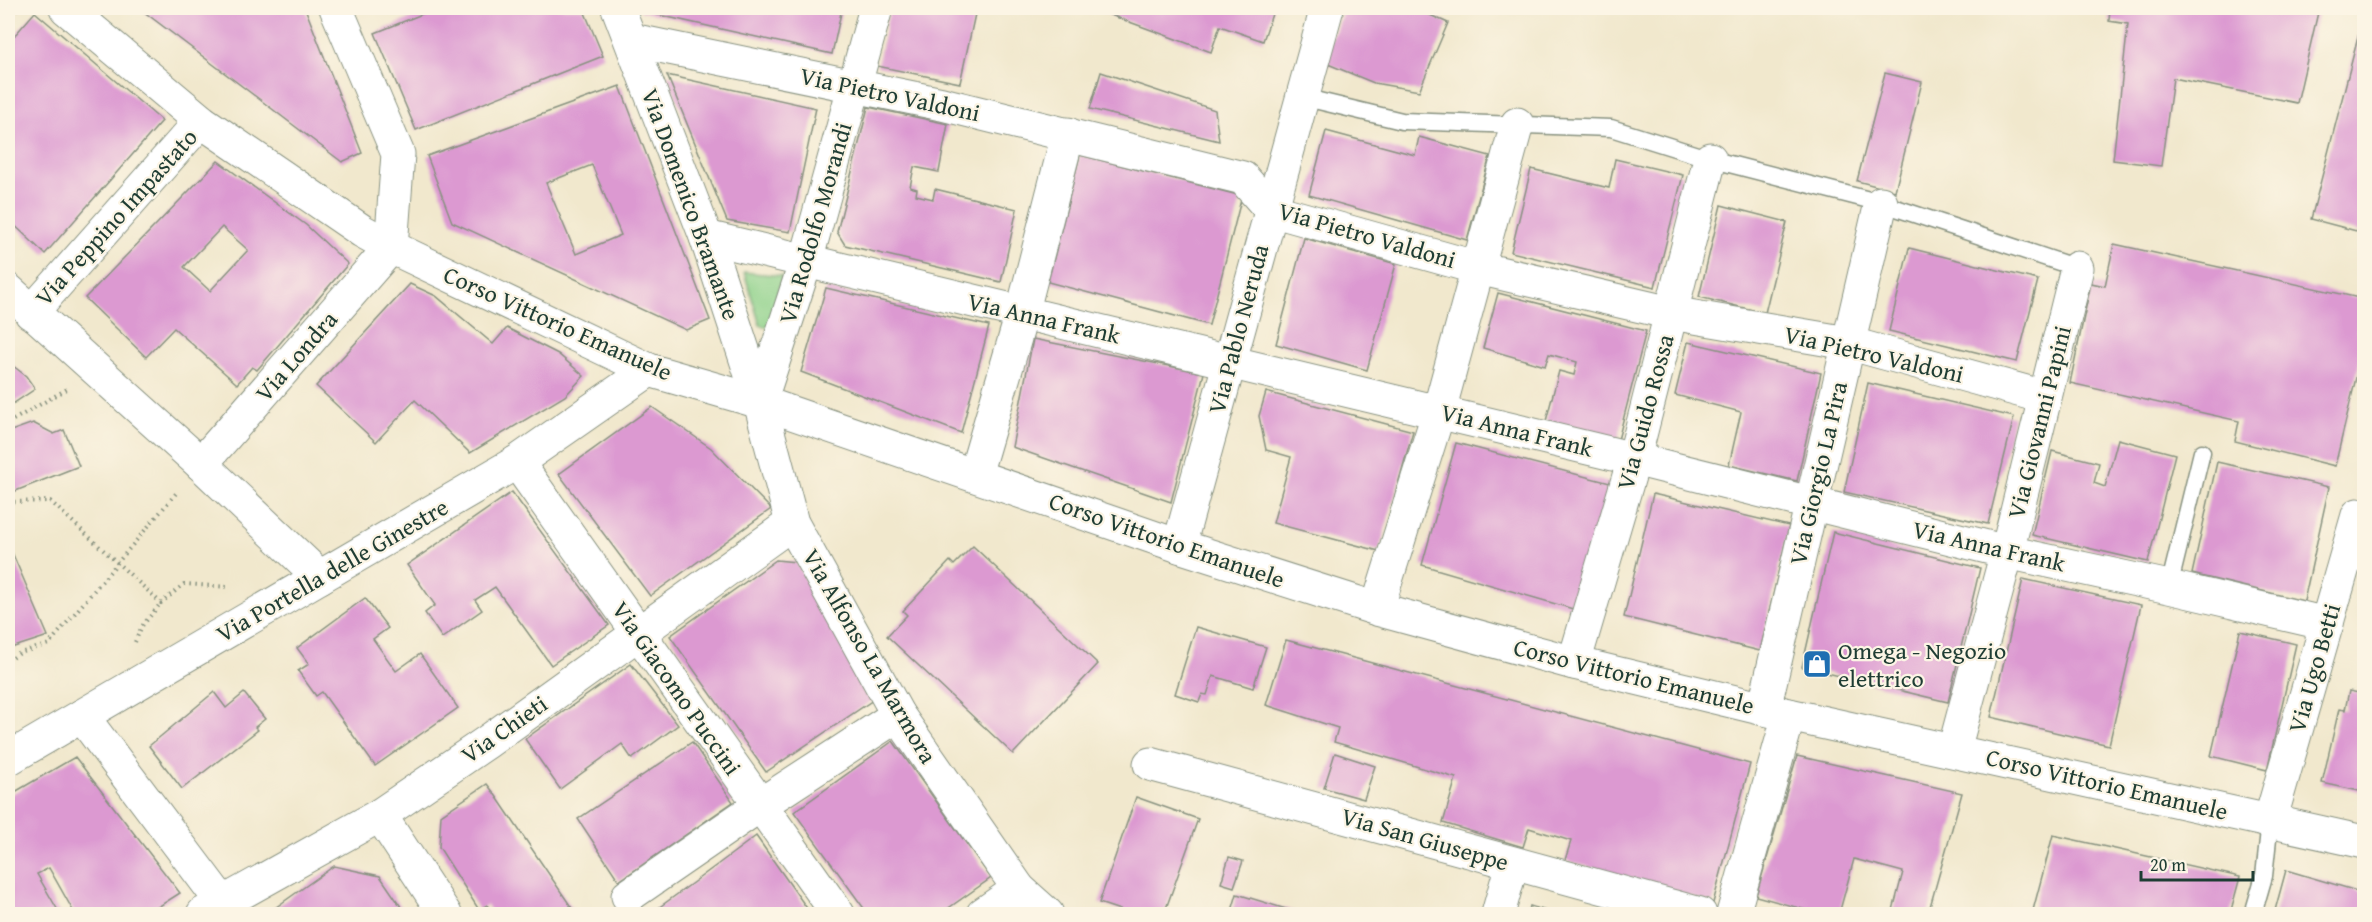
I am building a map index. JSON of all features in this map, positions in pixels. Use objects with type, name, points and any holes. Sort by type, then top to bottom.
[{"type":"street","name":"Corso Vittorio Emanuele","points":[[66,8],[201,121],[362,231],[649,370],[760,402],[1179,546],[1377,609],[1574,663],[1777,712],[2364,842]]},
{"type":"street","points":[[336,8],[398,154],[391,247]]},
{"type":"street","name":"Via Domenico Bramante","points":[[618,8],[706,237],[760,402]]},
{"type":"street","name":"Via Rodolfo Morandi","points":[[760,402],[806,261],[876,8]]},
{"type":"street","name":"Via Pablo Neruda","points":[[1179,546],[1327,8]]},
{"type":"street","name":"Via Pietro Valdoni","points":[[631,40],[855,85],[1068,134],[1243,178],[1271,210],[1478,268],[1671,313],[1848,343],[2044,398]]},
{"type":"street","name":"Via Peppino Impastato","points":[[14,297],[201,121]]},
{"type":"street","points":[[1377,609],[1439,411],[1516,124]]},
{"type":"street","points":[[975,475],[1022,314],[1068,134]]},
{"type":"street","name":"Via Guido Rossa","points":[[1574,663],[1634,459],[1710,159]]},
{"type":"street","name":"Via Giorgio La Pira","points":[[1733,915],[1777,712],[1811,503],[1881,202]]},
{"type":"street","name":"Via Anna Frank","points":[[706,237],[1022,314],[1439,411],[2007,552],[2327,624]]},
{"type":"street","name":"Via Londra","points":[[201,464],[391,247]]},
{"type":"street","name":"Via Giovanni Papini","points":[[1954,750],[2007,552],[2077,268]]},
{"type":"street","points":[[14,297],[201,464],[320,577]]},
{"type":"street","name":"Via Portella delle Ginestre","points":[[8,759],[517,462],[649,370]]},
{"type":"street","name":"Via Alfonso La Marmora","points":[[760,402],[792,523],[898,715],[1019,889],[1047,915]]},
{"type":"street","name":"Via Giacomo Puccini","points":[[517,462],[838,915]]},
{"type":"street","name":"Via Ugo Betti","points":[[2270,821],[2358,515]]},
{"type":"street","name":"Via Chieti","points":[[219,911],[380,815],[792,523]]},
{"type":"street","points":[[628,896],[760,805],[898,715]]},
{"type":"street","points":[[82,716],[219,911]]},
{"type":"street","name":"Via San Giuseppe","points":[[1150,764],[1700,915]]},
{"type":"street","points":[[380,815],[445,915]]},
{"type":"street","points":[[1498,915],[1512,864]]},
{"type":"street","points":[[983,915],[1019,889]]},
{"type":"lane","points":[[1302,97],[1402,121],[1611,128],[1710,159],[1881,202],[2077,268]]},
{"type":"lane","points":[[2169,587],[2202,452]]},
{"type":"lane","points":[[2253,915],[2264,876],[2270,821]]},
{"type":"path","points":[[8,19],[18,8]]},
{"type":"path","points":[[8,423],[97,371]]},
{"type":"path","points":[[8,661],[20,652],[49,644],[201,464]]},
{"type":"path","points":[[8,502],[50,501],[161,603],[184,584],[230,587],[265,609]]},
{"type":"green space","points":[[744,272],[782,276],[769,328],[760,325]]},
{"type":"building","points":[[139,8],[305,8],[362,153],[342,162]]},
{"type":"building","points":[[437,8],[583,8],[603,56],[416,130],[375,33]]},
{"type":"building","points":[[640,8],[842,8],[832,54],[641,11]]},
{"type":"building","points":[[890,8],[962,8],[962,11],[975,14],[960,83],[877,66]]},
{"type":"building","points":[[1098,8],[1274,8],[1263,41],[1220,26],[1211,52],[1097,10]]},
{"type":"building","points":[[1344,8],[1414,8],[1448,23],[1419,91],[1374,83],[1323,62]]},
{"type":"building","points":[[2110,8],[2319,8],[2297,103],[2173,78],[2161,166],[2113,160],[2128,24],[2109,21]]},
{"type":"building","points":[[35,12],[162,121],[45,254],[8,219],[8,43]]},
{"type":"building","points":[[2364,14],[2364,233],[2311,219]]},
{"type":"building","points":[[1101,72],[1215,110],[1219,141],[1090,109]]},
{"type":"building","points":[[1885,73],[1922,82],[1895,191],[1857,181]]},
{"type":"building","points":[[667,75],[816,108],[790,232],[727,221]]},
{"type":"building","points":[[620,86],[710,320],[686,330],[452,222],[427,156]],"holes":[[[592,165],[621,235],[576,254],[546,183]]]},
{"type":"building","points":[[868,107],[948,124],[939,172],[914,167],[910,187],[917,189],[916,195],[933,199],[935,189],[1017,209],[1001,282],[845,245],[837,232]]},
{"type":"building","points":[[1326,131],[1415,155],[1419,137],[1490,156],[1467,240],[1309,195]]},
{"type":"building","points":[[1080,155],[1242,196],[1209,325],[1048,282]]},
{"type":"building","points":[[1615,159],[1683,175],[1655,287],[1511,252],[1531,169],[1609,188]]},
{"type":"building","points":[[218,161],[306,225],[348,264],[257,370],[252,367],[237,384],[174,328],[146,357],[85,298]],"holes":[[[222,227],[248,250],[210,291],[184,267]]]},
{"type":"building","points":[[1721,205],[1787,222],[1765,313],[1699,297]]},
{"type":"building","points":[[1304,238],[1396,264],[1367,370],[1276,344]]},
{"type":"building","points":[[2114,244],[2364,299],[2357,331],[2364,333],[2364,344],[2335,466],[2235,441],[2239,421],[2070,383],[2091,283],[2105,286]]},
{"type":"building","points":[[1909,248],[2038,280],[2017,362],[1889,331]]},
{"type":"building","points":[[410,284],[436,296],[493,344],[507,328],[558,354],[584,376],[565,396],[470,453],[415,400],[376,442],[316,386]]},
{"type":"building","points":[[826,288],[989,326],[961,433],[801,372]]},
{"type":"building","points":[[1498,293],[1646,331],[1618,440],[1546,421],[1559,371],[1574,375],[1577,362],[1549,354],[1545,366],[1483,348]]},
{"type":"building","points":[[1033,339],[1204,373],[1171,502],[1012,447]]},
{"type":"building","points":[[1688,342],[1821,373],[1797,481],[1729,465],[1741,412],[1675,395]]},
{"type":"building","points":[[8,362],[26,376],[35,389],[8,407]]},
{"type":"building","points":[[1868,383],[2014,417],[1988,524],[1844,492]]},
{"type":"building","points":[[1266,392],[1413,431],[1379,551],[1273,523],[1291,457],[1266,450],[1259,416]]},
{"type":"building","points":[[652,407],[711,448],[771,509],[650,596],[559,474]]},
{"type":"building","points":[[33,423],[54,434],[64,430],[79,466],[13,492],[8,483],[8,432]]},
{"type":"building","points":[[2118,439],[2175,454],[2148,562],[2032,535],[2052,451],[2099,463],[2094,483],[2105,487]]},
{"type":"building","points":[[1456,443],[1610,483],[1580,611],[1422,565]]},
{"type":"building","points":[[2217,462],[2329,487],[2304,601],[2192,574]]},
{"type":"building","points":[[512,492],[609,625],[551,665],[495,587],[475,600],[482,610],[442,638],[425,613],[435,605],[407,565]]},
{"type":"building","points":[[1653,494],[1789,526],[1760,651],[1624,617]]},
{"type":"building","points":[[1833,532],[1980,568],[1948,702],[1802,667]]},
{"type":"building","points":[[8,543],[48,636],[8,649]]},
{"type":"building","points":[[973,546],[1098,664],[1013,754],[887,636],[907,615],[903,611],[950,561],[954,565]]},
{"type":"building","points":[[776,560],[796,562],[873,700],[766,772],[670,636]]},
{"type":"building","points":[[2023,579],[2141,605],[2109,745],[1991,717]]},
{"type":"building","points":[[365,598],[388,628],[373,639],[396,671],[420,654],[458,708],[375,766],[322,692],[316,696],[298,671],[309,664],[297,648]]},
{"type":"building","points":[[1196,627],[1266,647],[1253,688],[1213,676],[1207,695],[1202,694],[1199,702],[1175,694]]},
{"type":"building","points":[[2240,631],[2296,644],[2267,770],[2211,756]]},
{"type":"building","points":[[1286,640],[1750,764],[1713,903],[1565,860],[1571,841],[1529,828],[1523,847],[1443,823],[1456,778],[1334,742],[1338,728],[1266,705]]},
{"type":"building","points":[[631,664],[678,725],[632,759],[622,744],[560,789],[525,739]]},
{"type":"building","points":[[2349,691],[2364,694],[2364,792],[2322,783],[2339,709],[2345,710]]},
{"type":"building","points":[[214,692],[226,708],[244,693],[265,719],[255,727],[258,730],[182,789],[149,746]]},
{"type":"building","points":[[893,741],[991,878],[940,914],[868,914],[794,812]]},
{"type":"building","points":[[692,742],[733,802],[619,881],[578,819]]},
{"type":"building","points":[[1335,753],[1375,766],[1364,799],[1324,788]]},
{"type":"building","points":[[1797,756],[1962,793],[1928,914],[1892,914],[1903,872],[1854,859],[1839,914],[1821,914],[1756,896]]},
{"type":"building","points":[[75,757],[180,893],[147,914],[75,914],[49,868],[37,874],[60,914],[8,914],[8,796]]},
{"type":"building","points":[[487,784],[576,914],[493,914],[487,905],[479,910],[439,847],[441,815]]},
{"type":"building","points":[[1136,797],[1198,819],[1164,914],[1132,914],[1099,903]]},
{"type":"building","points":[[2053,835],[2240,877],[2230,914],[2032,914]]},
{"type":"building","points":[[756,836],[811,914],[650,914],[683,890]]},
{"type":"building","points":[[1229,857],[1243,861],[1234,887],[1221,883]]},
{"type":"building","points":[[334,866],[380,876],[406,914],[276,914],[272,910]]},
{"type":"building","points":[[2286,870],[2364,893],[2364,914],[2274,914]]},
{"type":"building","points":[[1237,894],[1296,912],[1295,914],[1231,914]]},
{"type":"building","points":[[1530,906],[1556,914],[1528,914]]},
{"type":"place","name":"Omega - Negozio elettrico","points":[[1817,664]]}]
